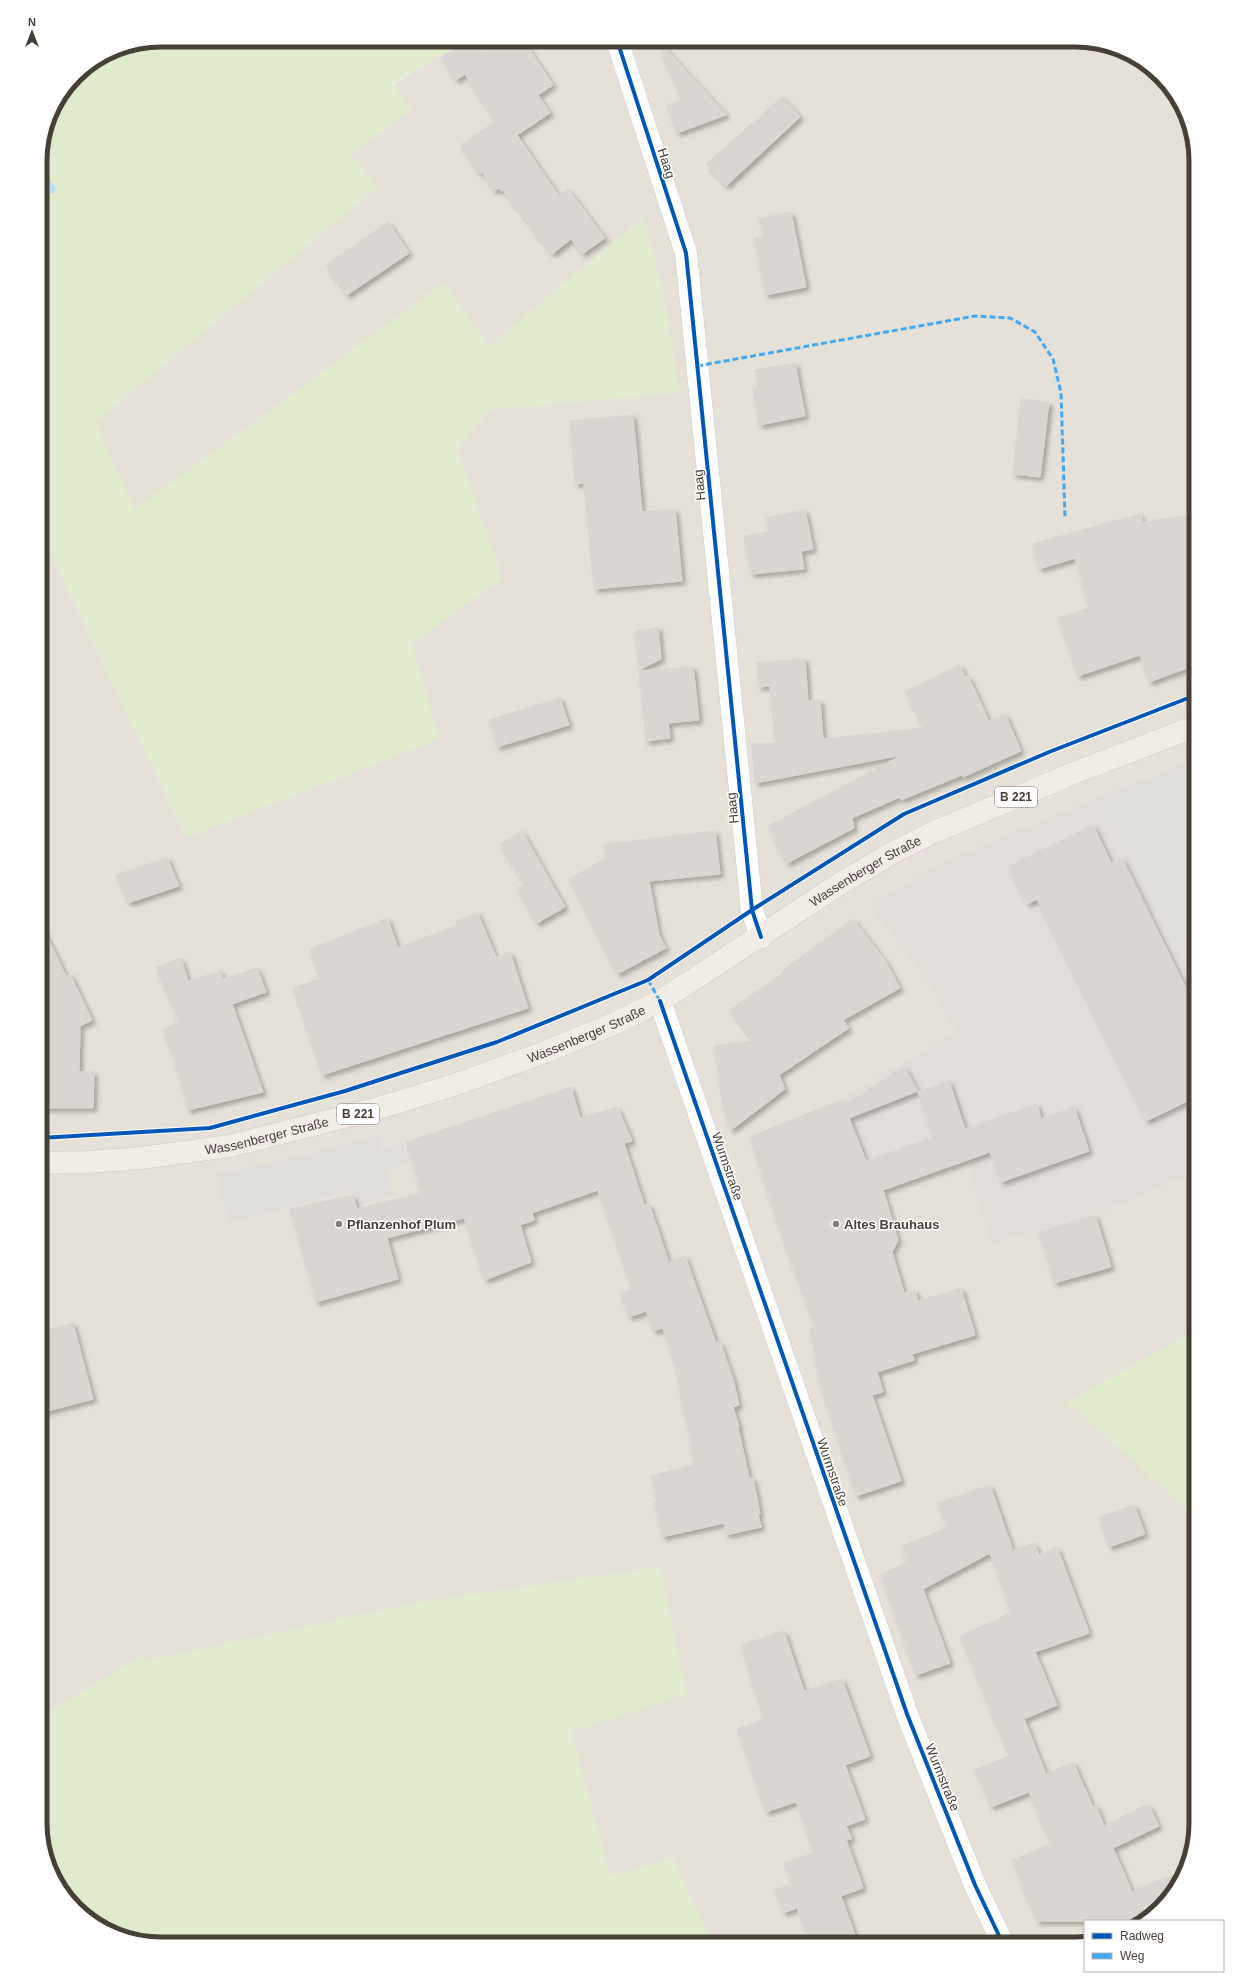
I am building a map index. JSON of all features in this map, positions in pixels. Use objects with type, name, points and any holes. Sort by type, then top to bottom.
[{"type":"main road","name":"Wassenberger Straße","points":[[47,1163],[88,1162],[185,1153],[230,1146],[330,1122],[454,1085],[545,1052],[616,1023],[660,1001],[761,937],[843,882],[892,853],[934,832],[1074,773],[1189,729]]},
{"type":"street","name":"Haag","points":[[619,47],[686,253],[752,910],[761,937]]},
{"type":"street","name":"Wurmstraße","points":[[660,1001],[907,1714],[976,1885],[1000,1937]]},
{"type":"shaded area","points":[[454,47],[1082,47],[1112,53],[1138,66],[1150,75],[1170,98],[1183,124],[1189,154],[1189,1334],[1068,1402],[1189,1511],[1189,1830],[1187,1845],[1183,1860],[1170,1886],[1150,1909],[1134,1920],[1084,1920],[1084,1937],[1082,1937],[710,1937],[672,1858],[610,1877],[571,1732],[687,1693],[145,1661],[142,1656],[47,1714],[47,546],[186,837],[439,739],[411,644],[502,578],[457,449],[489,410],[679,392],[663,292],[643,217],[489,347],[444,283],[134,511],[95,422],[377,187],[350,154],[411,110],[392,85]]},
{"type":"shaded area","points":[[1189,763],[1189,938],[1170,947],[1094,799]]},
{"type":"shaded area","points":[[1094,799],[1169,949],[1189,940],[1189,1174],[1095,1215],[991,1244],[967,1160],[892,1186],[858,1157],[838,1101],[957,1032],[921,971],[870,906],[944,862]]},
{"type":"shaded area","points":[[377,1136],[381,1149],[403,1143],[409,1164],[387,1171],[394,1195],[358,1205],[354,1189],[229,1223],[217,1174],[293,1158]]},
{"type":"green space","points":[[154,47],[454,47],[392,84],[411,110],[350,154],[377,187],[95,422],[134,510],[444,283],[489,347],[643,217],[663,292],[679,392],[489,410],[457,449],[502,578],[412,644],[439,739],[186,837],[47,546],[47,154],[51,132],[56,117],[62,104],[75,86],[86,75],[104,62],[139,49]]},
{"type":"green space","points":[[1189,1334],[1189,1511],[1067,1402]]},
{"type":"green space","points":[[660,1567],[687,1694],[571,1732],[610,1877],[672,1858],[710,1937],[154,1937],[124,1931],[111,1925],[86,1909],[75,1898],[66,1886],[56,1867],[48,1838],[47,1714],[142,1655],[145,1661],[419,1602]]},
{"type":"building","points":[[458,47],[481,47],[484,51],[490,47],[528,47],[553,85],[538,95],[550,113],[517,135],[559,196],[568,189],[605,238],[582,254],[571,239],[552,254],[503,190],[501,191],[499,188],[494,191],[482,172],[480,174],[460,145],[496,121],[465,74],[456,80],[441,57]]},
{"type":"building","points":[[664,47],[726,115],[677,133],[667,105],[682,100],[660,48]]},
{"type":"building","points":[[782,97],[800,117],[726,186],[706,164]]},
{"type":"building","points":[[791,212],[806,287],[766,295],[754,238],[763,236],[759,219]]},
{"type":"building","points":[[388,222],[409,253],[347,295],[326,265]]},
{"type":"building","points":[[795,363],[805,416],[759,425],[753,389],[758,388],[755,370]]},
{"type":"building","points":[[1021,399],[1049,402],[1040,477],[1013,474]]},
{"type":"building","points":[[633,415],[642,512],[675,509],[682,581],[594,589],[584,483],[575,484],[570,421]]},
{"type":"building","points":[[805,510],[813,549],[801,551],[804,569],[751,574],[744,536],[769,531],[767,518]]},
{"type":"building","points":[[1140,514],[1143,522],[1189,515],[1189,668],[1149,682],[1140,655],[1078,676],[1058,618],[1089,608],[1075,558],[1039,569],[1032,544]]},
{"type":"building","points":[[658,627],[661,659],[639,670],[635,632]]},
{"type":"building","points":[[805,659],[808,701],[820,700],[823,739],[924,728],[905,692],[960,665],[965,677],[968,676],[989,721],[1005,714],[1021,751],[963,777],[962,775],[901,800],[900,797],[852,818],[854,828],[787,863],[768,826],[902,755],[755,783],[752,744],[775,743],[770,686],[759,687],[757,663]]},
{"type":"building","points":[[693,667],[699,720],[668,723],[670,738],[646,741],[639,671]]},
{"type":"building","points":[[560,698],[569,725],[497,747],[489,720]]},
{"type":"building","points":[[1093,825],[1111,863],[1122,858],[1189,995],[1189,1100],[1146,1121],[1037,899],[1027,904],[1009,866]]},
{"type":"building","points":[[522,831],[565,907],[537,923],[517,888],[525,885],[500,844]]},
{"type":"building","points":[[715,831],[720,874],[649,881],[659,935],[666,948],[617,974],[569,879],[606,858],[604,844]]},
{"type":"building","points":[[167,858],[179,886],[128,903],[116,875]]},
{"type":"building","points":[[477,912],[496,957],[510,952],[528,1008],[322,1075],[293,988],[320,979],[310,949],[387,918],[398,948],[458,925],[456,921]]},
{"type":"building","points":[[853,919],[886,962],[900,988],[843,1020],[849,1028],[779,1075],[785,1089],[731,1130],[723,1106],[714,1046],[753,1041],[730,1010],[784,972],[783,970]]},
{"type":"building","points":[[47,937],[66,976],[70,974],[92,1020],[80,1026],[79,1072],[94,1072],[93,1108],[47,1108]]},
{"type":"building","points":[[181,958],[188,981],[221,971],[223,979],[257,968],[266,992],[232,1004],[263,1092],[188,1110],[173,1053],[163,1030],[179,1022],[156,967]]},
{"type":"building","points":[[904,1067],[918,1091],[849,1118],[866,1161],[934,1137],[918,1092],[949,1081],[965,1129],[1037,1104],[1041,1119],[1074,1107],[1089,1151],[1001,1182],[990,1152],[883,1190],[898,1240],[892,1252],[904,1293],[915,1290],[918,1301],[961,1288],[975,1335],[912,1354],[914,1360],[877,1372],[883,1392],[872,1395],[901,1481],[856,1496],[820,1384],[810,1329],[815,1328],[785,1245],[750,1137],[842,1100],[844,1105]]},
{"type":"building","points":[[571,1087],[580,1118],[617,1107],[632,1141],[624,1143],[644,1205],[649,1204],[669,1263],[685,1256],[716,1343],[720,1342],[733,1379],[739,1405],[733,1407],[739,1427],[749,1478],[753,1478],[761,1527],[726,1535],[724,1523],[662,1537],[654,1503],[657,1502],[651,1476],[694,1465],[686,1417],[675,1366],[663,1328],[653,1331],[646,1311],[629,1317],[620,1293],[632,1289],[598,1190],[532,1213],[534,1220],[520,1225],[531,1262],[485,1280],[464,1218],[387,1238],[398,1279],[316,1302],[290,1209],[353,1195],[357,1209],[421,1193],[406,1142]]},
{"type":"building","points":[[1095,1215],[1111,1267],[1054,1283],[1039,1232]]},
{"type":"building","points":[[73,1323],[93,1399],[47,1411],[47,1330]]},
{"type":"building","points":[[990,1485],[1013,1551],[1034,1543],[1039,1555],[1057,1547],[1089,1633],[1035,1652],[1057,1705],[1024,1719],[1046,1774],[1073,1762],[1093,1807],[1096,1805],[1104,1826],[1148,1804],[1159,1826],[1113,1848],[1132,1892],[1177,1873],[1161,1898],[1150,1909],[1134,1920],[1037,1921],[1012,1860],[1051,1844],[1029,1792],[991,1807],[975,1770],[1009,1756],[960,1636],[1011,1613],[990,1553],[923,1589],[950,1663],[916,1675],[881,1575],[907,1562],[902,1546],[947,1528],[938,1503]]},
{"type":"building","points":[[1134,1505],[1145,1534],[1109,1547],[1099,1517]]},
{"type":"building","points":[[784,1631],[804,1691],[842,1679],[870,1756],[845,1765],[865,1819],[846,1826],[852,1839],[846,1839],[863,1888],[841,1896],[856,1937],[807,1937],[797,1908],[783,1913],[775,1890],[792,1884],[784,1863],[814,1853],[796,1802],[766,1812],[737,1729],[764,1720],[741,1645]]},
{"type":"waterway","points":[[47,184],[51,189]]},
{"type":"marked path","points":[[697,366],[975,316],[1010,318],[1035,332],[1053,359],[1061,393],[1065,517]]},
{"type":"marked path","points":[[648,980],[660,1001]]},
{"type":"cycle path","points":[[619,47],[686,253],[752,910],[761,937]]},
{"type":"cycle path","points":[[47,1138],[210,1128],[345,1091],[497,1042],[648,980],[752,910],[904,814],[1049,752],[1189,698]]},
{"type":"cycle path","points":[[660,1001],[907,1714],[975,1885],[1000,1937]]},
{"type":"place","name":"Pflanzenhof Plum","points":[[339,1224]]},
{"type":"place","name":"Altes Brauhaus","points":[[836,1224]]}]
